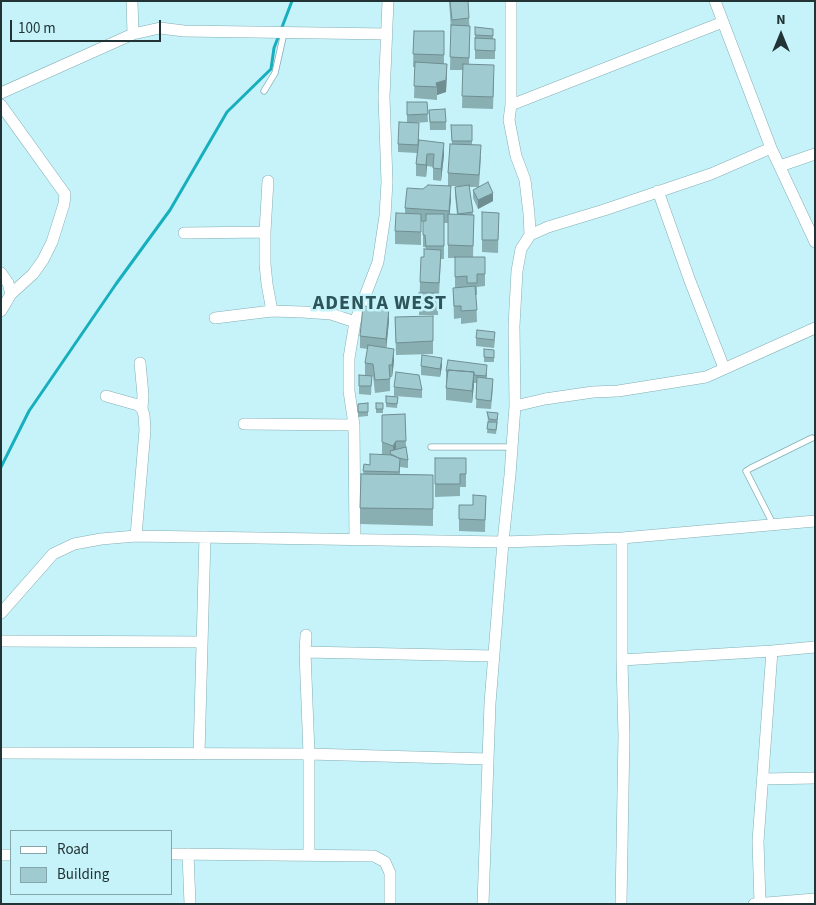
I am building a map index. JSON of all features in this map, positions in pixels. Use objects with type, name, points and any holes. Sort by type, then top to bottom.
[{"type":"street","points":[[132,1],[133,34]]},
{"type":"street","points":[[355,540],[354,425],[349,391],[349,358],[355,322],[378,262],[385,216],[387,182],[384,97],[388,1]]},
{"type":"street","points":[[511,1],[511,105],[509,120],[516,156],[524,180],[530,235]]},
{"type":"street","points":[[715,1],[771,148],[815,242]]},
{"type":"street","points":[[511,105],[723,22]]},
{"type":"street","points":[[1,93],[133,34],[160,28],[184,31],[387,34]]},
{"type":"street","points":[[1,105],[65,194],[64,204],[52,242],[43,260],[33,274],[11,294],[1,311]]},
{"type":"street","points":[[483,904],[490,703],[515,406],[514,326],[517,271],[521,249],[530,235],[548,227],[711,174],[771,148]]},
{"type":"street","points":[[780,166],[815,154]]},
{"type":"street","points":[[268,181],[265,264],[272,311]]},
{"type":"street","points":[[658,192],[724,368]]},
{"type":"street","points":[[184,233],[265,232]]},
{"type":"street","points":[[1,273],[8,284],[11,294]]},
{"type":"street","points":[[215,318],[272,311],[331,314],[355,322]]},
{"type":"street","points":[[515,406],[593,392],[618,391],[706,377],[815,328]]},
{"type":"street","points":[[136,536],[145,430],[140,363]]},
{"type":"street","points":[[106,396],[138,405],[142,409]]},
{"type":"street","points":[[244,424],[354,425]]},
{"type":"street","points":[[1,613],[53,554],[74,544],[101,539],[136,536],[503,542],[622,538],[815,521]]},
{"type":"street","points":[[199,754],[205,537]]},
{"type":"street","points":[[621,904],[624,736],[622,538]]},
{"type":"street","points":[[306,634],[309,855]]},
{"type":"street","points":[[1,641],[202,642]]},
{"type":"street","points":[[622,660],[815,647]]},
{"type":"street","points":[[772,651],[758,842],[757,903],[815,899]]},
{"type":"street","points":[[305,652],[494,656]]},
{"type":"street","points":[[1,754],[309,754],[487,759]]},
{"type":"street","points":[[763,779],[815,778]]},
{"type":"street","points":[[172,854],[374,856],[385,862],[390,873],[390,904]]},
{"type":"street","points":[[188,854],[190,904]]},
{"type":"lane","points":[[264,91],[275,73],[284,33]]},
{"type":"lane","points":[[773,524],[746,472],[750,468],[812,438]]},
{"type":"lane","points":[[430,447],[512,448]]},
{"type":"building","points":[[450,1],[468,1],[469,18],[452,20]]},
{"type":"building","points":[[451,25],[470,26],[469,58],[450,57]]},
{"type":"building","points":[[475,27],[493,29],[493,36],[475,35]]},
{"type":"building","points":[[414,31],[444,31],[444,55],[413,54]]},
{"type":"building","points":[[475,38],[495,39],[495,51],[475,50]]},
{"type":"building","points":[[415,62],[447,64],[446,80],[436,83],[437,87],[414,86]]},
{"type":"building","points":[[463,64],[494,65],[493,97],[462,96]]},
{"type":"building","points":[[407,102],[427,102],[428,114],[407,115]]},
{"type":"building","points":[[445,109],[446,122],[430,122],[429,110]]},
{"type":"building","points":[[399,122],[419,123],[418,145],[398,144]]},
{"type":"building","points":[[451,125],[472,125],[472,141],[452,141]]},
{"type":"building","points":[[419,140],[444,143],[441,169],[433,168],[434,154],[427,154],[426,165],[416,164]]},
{"type":"building","points":[[450,144],[481,145],[479,175],[448,173]]},
{"type":"building","points":[[488,182],[493,193],[478,200],[473,190]]},
{"type":"building","points":[[428,185],[451,186],[449,211],[405,208],[407,188],[423,189]]},
{"type":"building","points":[[469,185],[473,212],[458,214],[455,187]]},
{"type":"building","points":[[482,212],[499,213],[498,240],[482,240]]},
{"type":"building","points":[[396,213],[421,214],[421,232],[395,231]]},
{"type":"building","points":[[426,214],[444,214],[444,246],[426,246],[425,235],[423,235],[423,221],[426,221]]},
{"type":"building","points":[[448,214],[474,215],[473,246],[448,245]]},
{"type":"building","points":[[424,249],[441,250],[439,283],[420,282],[421,257],[424,257]]},
{"type":"building","points":[[455,257],[485,257],[485,274],[477,274],[477,283],[467,283],[467,276],[455,277]]},
{"type":"building","points":[[475,286],[477,310],[461,311],[461,306],[454,306],[453,288]]},
{"type":"building","points":[[419,293],[438,293],[438,307],[419,307]]},
{"type":"building","points":[[363,306],[389,308],[386,339],[360,336]]},
{"type":"building","points":[[433,316],[433,341],[396,343],[395,317]]},
{"type":"building","points":[[477,330],[495,332],[494,340],[476,338]]},
{"type":"building","points":[[368,345],[394,349],[392,365],[389,365],[390,379],[375,380],[373,364],[365,363]]},
{"type":"building","points":[[484,349],[494,350],[494,358],[484,357]]},
{"type":"building","points":[[422,355],[442,358],[440,369],[421,366]]},
{"type":"building","points":[[448,360],[487,365],[486,376],[474,375],[474,372],[448,370],[448,372],[446,371]]},
{"type":"building","points":[[448,370],[474,372],[472,391],[446,388]]},
{"type":"building","points":[[396,372],[419,375],[422,390],[394,387]]},
{"type":"building","points":[[359,375],[372,376],[371,386],[359,386]]},
{"type":"building","points":[[477,377],[493,379],[491,401],[476,399]]},
{"type":"building","points":[[386,396],[398,397],[397,404],[386,403]]},
{"type":"building","points":[[368,403],[368,412],[358,412],[358,404]]},
{"type":"building","points":[[376,403],[383,403],[383,409],[376,409]]},
{"type":"building","points":[[487,412],[498,413],[497,420],[489,419]]},
{"type":"building","points":[[405,414],[406,441],[396,441],[393,446],[382,442],[382,415]]},
{"type":"building","points":[[488,422],[497,422],[496,430],[487,429]]},
{"type":"building","points":[[406,447],[408,460],[391,455],[390,451]]},
{"type":"building","points":[[370,454],[393,455],[400,459],[399,472],[363,471],[364,464],[370,465]]},
{"type":"building","points":[[435,458],[466,458],[466,474],[460,474],[460,484],[435,484]]},
{"type":"building","points":[[361,474],[433,475],[433,509],[360,508]]},
{"type":"building","points":[[473,495],[486,496],[485,520],[459,519],[459,505],[473,505]]},
{"type":"waterway","points":[[1,467],[29,411],[116,284],[170,210],[227,112],[271,69],[274,48],[292,1]]},
{"type":"district","name":"ADENTA WEST","points":[[380,305]]}]
